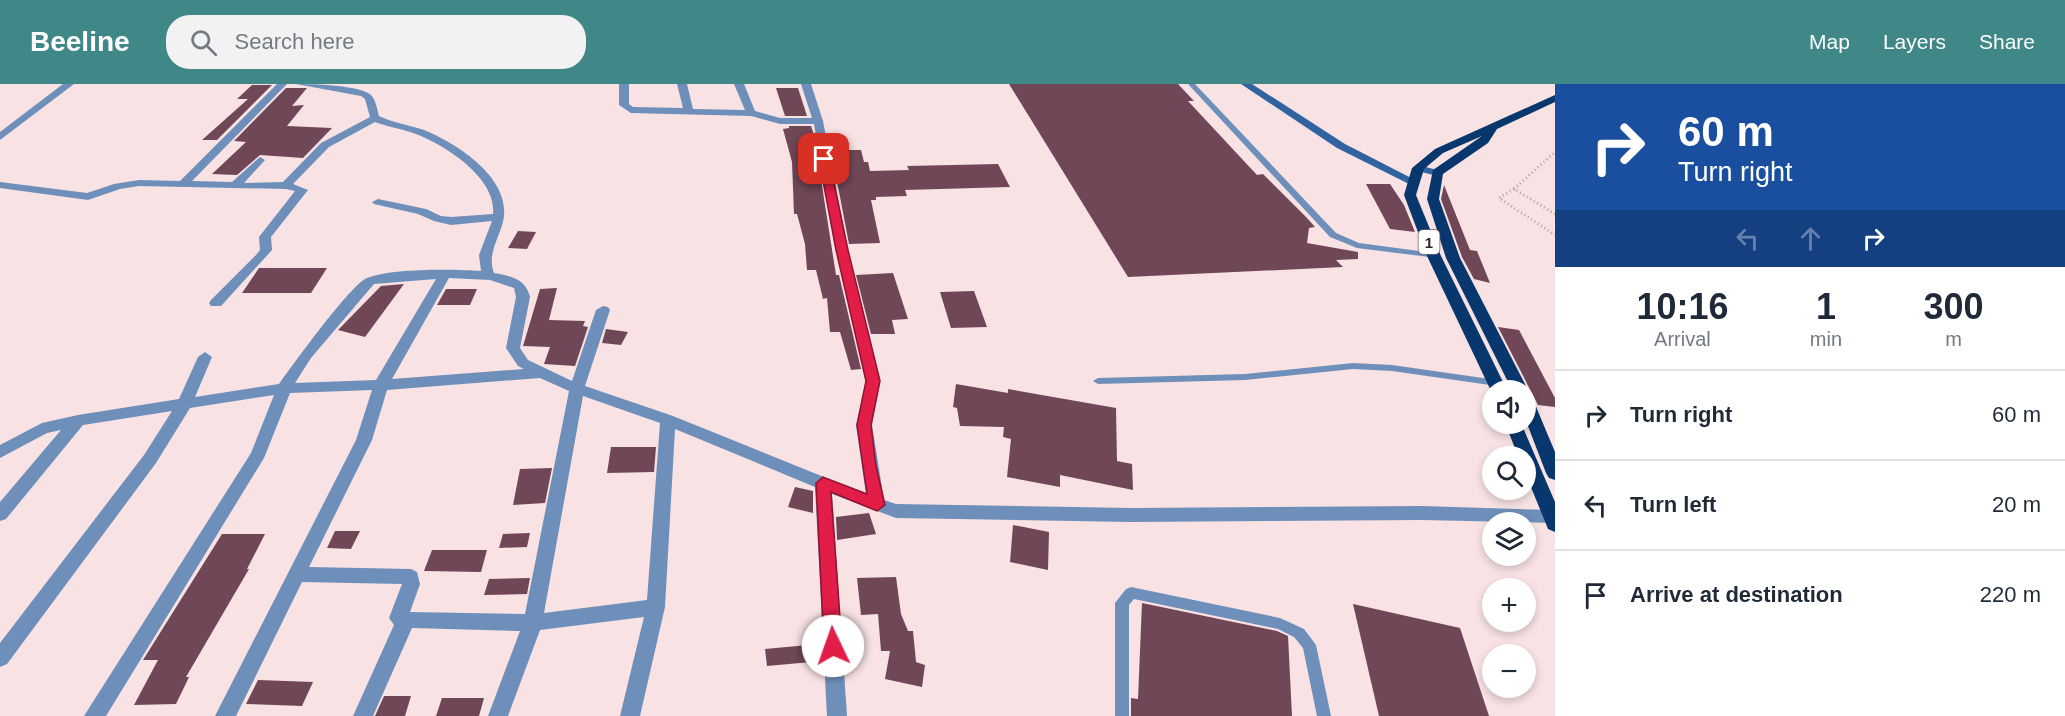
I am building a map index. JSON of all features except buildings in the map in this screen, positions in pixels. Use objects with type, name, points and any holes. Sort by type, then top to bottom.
[{"type":"highway","points":[[1418,168],[1439,151],[1470,135],[1492,128],[1555,98]]},
{"type":"highway","points":[[1437,173],[1484,141],[1492,128]]},
{"type":"highway","name":"1","points":[[1418,168],[1410,195],[1434,256],[1495,380]]},
{"type":"highway","name":"1","points":[[1437,173],[1433,199],[1453,258],[1515,380]]},
{"type":"highway","points":[[1536,426],[1555,473]]},
{"type":"highway","points":[[1517,434],[1553,521]]},
{"type":"main road","points":[[1246,84],[1341,146],[1413,182]]},
{"type":"main road","points":[[1418,168],[1437,173]]},
{"type":"street","points":[[0,138],[69,84]]},
{"type":"street","points":[[185,182],[282,84]]},
{"type":"street","points":[[301,84],[364,94],[369,98],[375,118]]},
{"type":"street","points":[[624,84],[626,108],[689,113],[751,113],[780,121],[818,121]]},
{"type":"street","points":[[682,84],[689,113]]},
{"type":"street","points":[[739,84],[751,113]]},
{"type":"street","points":[[807,84],[818,121],[842,250],[873,381],[864,425],[877,505]]},
{"type":"street","points":[[285,185],[325,145],[375,118],[433,139],[480,172],[499,198],[499,217],[484,255],[489,276]]},
{"type":"street","points":[[236,184],[260,160]]},
{"type":"street","points":[[0,185],[88,197],[123,184],[185,182],[274,187],[285,185],[302,190],[268,233],[266,250],[260,258],[216,303]]},
{"type":"street","points":[[378,202],[422,211],[438,219],[451,221],[499,217]]},
{"type":"street","points":[[94,716],[258,454],[284,388],[306,355],[369,281],[381,278],[444,275],[489,276],[516,283],[522,289],[523,297],[513,348],[523,363],[539,373],[668,420],[896,511],[1131,515],[1422,513],[1553,521]]},
{"type":"street","points":[[225,716],[364,440],[381,385],[444,275]]},
{"type":"street","points":[[498,716],[533,623],[577,388],[603,310]]},
{"type":"street","points":[[0,658],[150,459],[185,403],[205,357]]},
{"type":"street","points":[[0,452],[42,429],[78,420],[284,388],[381,385],[539,373]]},
{"type":"street","points":[[0,514],[78,420]]},
{"type":"street","points":[[630,716],[656,606],[668,420]]},
{"type":"street","points":[[823,483],[837,716]]},
{"type":"street","points":[[297,574],[411,577],[411,584],[398,618],[406,620],[533,623],[656,606]]},
{"type":"street","points":[[363,716],[406,620]]},
{"type":"lane","points":[[1191,84],[1333,235],[1357,245],[1434,256]]},
{"type":"lane","points":[[1098,381],[1245,376],[1353,366],[1392,368],[1482,384]]},
{"type":"lane","points":[[1122,716],[1122,603],[1131,593],[1280,624],[1299,633],[1309,645],[1323,716]]},
{"type":"path","points":[[1555,152],[1515,189],[1499,198],[1555,235]]},
{"type":"path","points":[[1515,189],[1555,214]]},
{"type":"route","points":[[824,159],[842,250],[873,381],[864,425],[877,505],[823,483],[833,646]]}]
